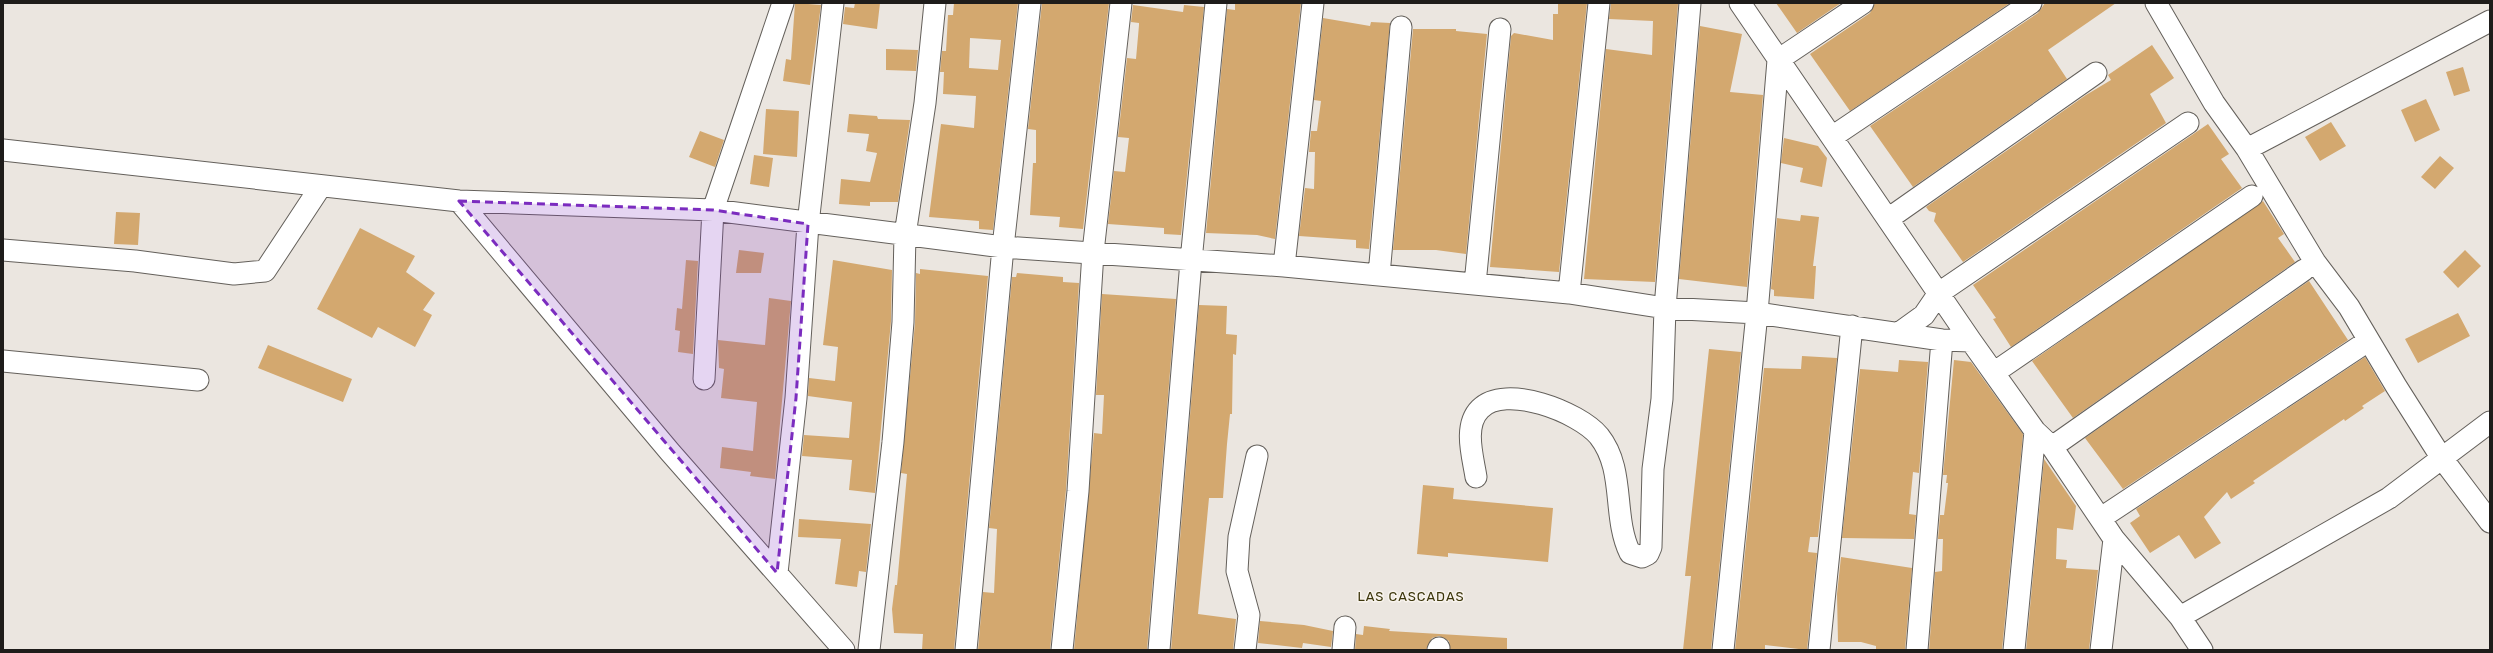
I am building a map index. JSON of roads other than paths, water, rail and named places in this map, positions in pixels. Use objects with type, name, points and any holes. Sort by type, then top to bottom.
[{"type":"street","points":[[704,379],[714,210],[783,3]]},
{"type":"street","points":[[777,573],[796,398],[808,224],[834,3]]},
{"type":"street","points":[[869,650],[895,427],[904,308],[905,235],[925,103],[935,3]]},
{"type":"street","points":[[966,650],[1003,247],[1030,3]]},
{"type":"street","points":[[1062,650],[1078,491],[1093,252],[1121,3]]},
{"type":"street","points":[[1159,650],[1191,261],[1216,3]]},
{"type":"street","points":[[1284,266],[1313,3]]},
{"type":"street","points":[[1569,293],[1599,3]]},
{"type":"street","points":[[1476,477],[1470,437],[1473,422],[1480,409],[1491,402],[1510,400],[1539,402],[1562,410],[1583,422],[1599,436],[1606,448],[1616,473],[1628,547],[1635,556],[1642,557],[1648,554],[1652,537],[1653,470],[1662,399],[1665,308],[1690,3]]},
{"type":"street","points":[[1740,3],[1940,293],[1971,342],[1995,372],[2036,431],[2052,447],[2114,539],[2180,617],[2202,650]]},
{"type":"street","points":[[1778,60],[1864,3]]},
{"type":"street","points":[[1832,137],[2031,3]]},
{"type":"street","points":[[2163,6],[2214,104],[2247,149],[2315,262],[2349,307],[2396,386],[2441,456],[2490,522]]},
{"type":"street","points":[[2247,149],[2490,21]]},
{"type":"street","points":[[1379,275],[1401,27]]},
{"type":"street","points":[[1475,284],[1500,29]]},
{"type":"street","points":[[1723,650],[1757,312],[1778,60]]},
{"type":"street","points":[[1888,219],[2096,72]]},
{"type":"street","points":[[1899,333],[1924,315],[1940,293],[2188,123]]},
{"type":"street","points":[[3,150],[458,201],[714,210],[808,224],[1003,247],[1093,252],[1191,261],[1284,266],[1569,293],[1665,308],[1757,312],[1942,340],[1971,342]]},
{"type":"street","points":[[3,250],[135,261],[234,274],[265,270],[321,186]]},
{"type":"street","points":[[1995,372],[2252,196]]},
{"type":"street","points":[[458,201],[670,452],[844,650]]},
{"type":"street","points":[[2052,447],[2304,270]]},
{"type":"street","points":[[1820,650],[1852,326]]},
{"type":"street","points":[[1917,650],[1942,340]]},
{"type":"street","points":[[2100,518],[2358,347]]},
{"type":"street","points":[[3,361],[198,380]]},
{"type":"street","points":[[2180,617],[2389,498],[2441,456],[2490,422]]},
{"type":"street","points":[[2014,650],[2036,431]]},
{"type":"street","points":[[1245,650],[1248,615],[1237,571],[1239,537],[1257,456]]},
{"type":"street","points":[[2101,650],[2114,539]]},
{"type":"street","points":[[1343,650],[1345,627]]},
{"type":"district","name":"LAS CASCADAS","points":[[1411,596]]}]
